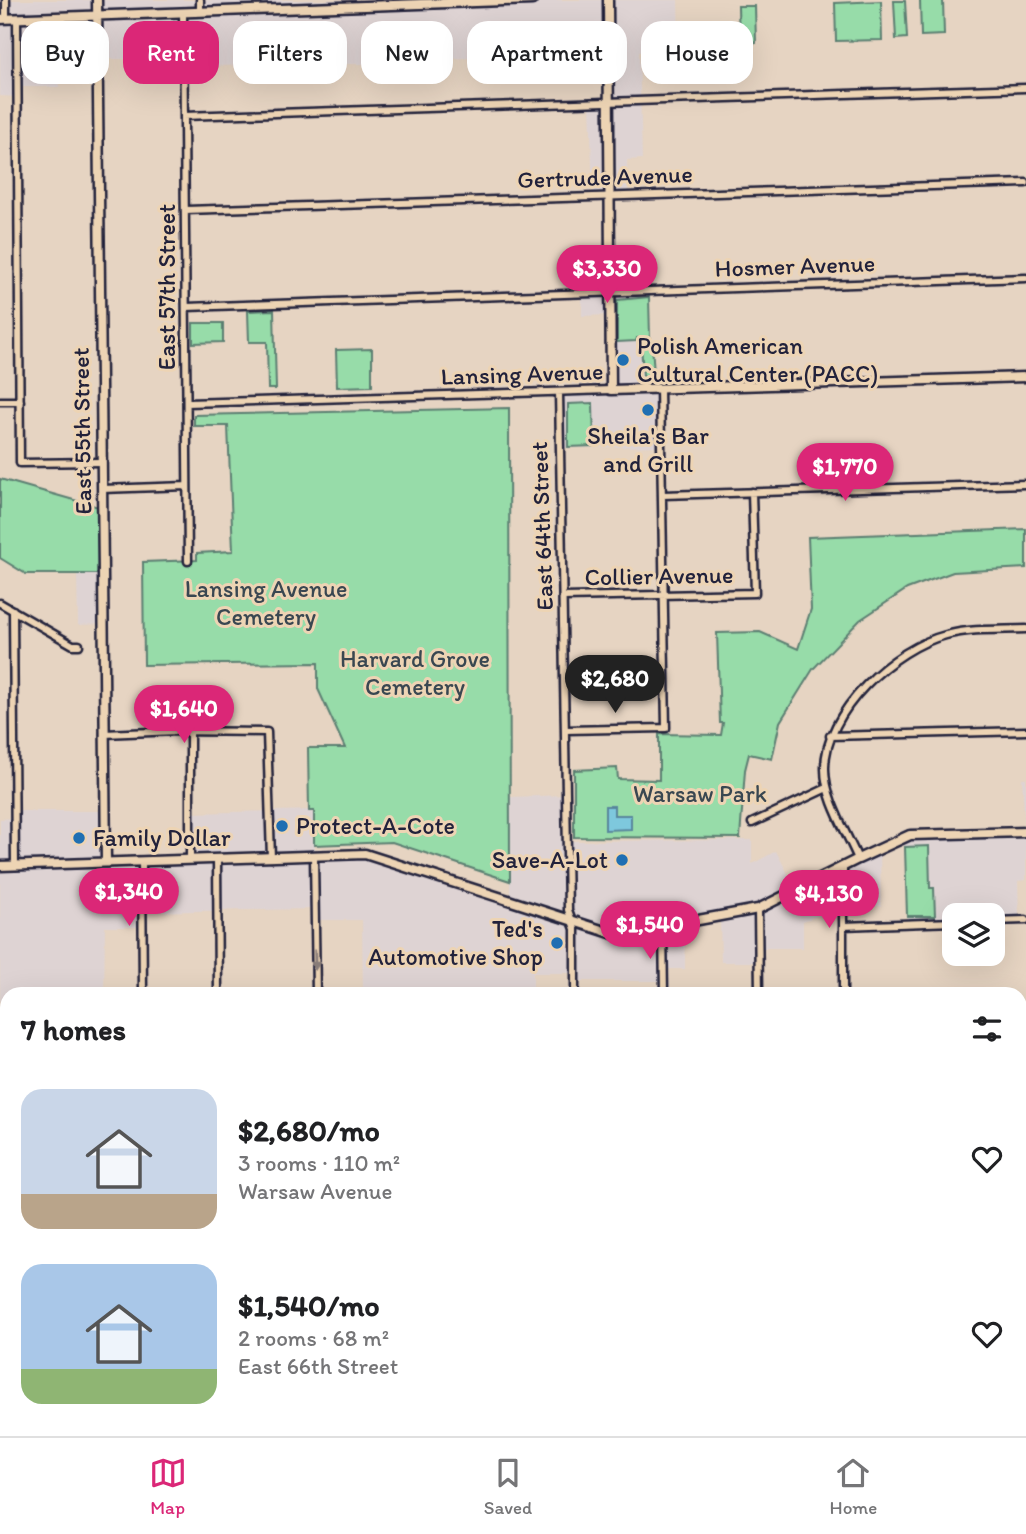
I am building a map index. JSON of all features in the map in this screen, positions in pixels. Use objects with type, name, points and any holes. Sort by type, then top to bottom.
[{"type":"street","points":[[6,0],[3,19],[304,4],[532,0]]},
{"type":"street","name":"East 55th Street","points":[[97,0],[106,862]]},
{"type":"street","points":[[200,0],[200,11]]},
{"type":"street","points":[[608,0],[611,390]]},
{"type":"street","name":"East 57th Street","points":[[183,12],[188,561]]},
{"type":"street","points":[[17,18],[20,463],[101,462]]},
{"type":"street","points":[[184,116],[1026,88]]},
{"type":"street","name":"Gertrude Avenue","points":[[186,211],[1026,183]]},
{"type":"street","name":"Hosmer Avenue","points":[[187,307],[1026,278]]},
{"type":"street","name":"Lansing Avenue","points":[[187,404],[1026,377]]},
{"type":"street","points":[[565,730],[666,728],[660,388]]},
{"type":"street","name":"East 64th Street","points":[[559,391],[568,910],[575,929],[575,987]]},
{"type":"street","points":[[0,401],[20,401]]},
{"type":"street","points":[[663,495],[1026,484]]},
{"type":"street","points":[[102,489],[187,486]]},
{"type":"street","name":"Collier Avenue","points":[[564,597],[755,593],[752,492]]},
{"type":"street","points":[[0,603],[72,645],[79,645]]},
{"type":"street","points":[[13,610],[15,866]]},
{"type":"street","points":[[858,859],[827,788],[826,754],[830,736],[839,718],[887,666],[902,653],[923,643],[975,630],[1026,629]]},
{"type":"street","points":[[190,731],[190,860]]},
{"type":"street","points":[[830,736],[1026,731]]},
{"type":"street","points":[[104,734],[267,732],[271,858]]},
{"type":"street","points":[[752,823],[827,788]]},
{"type":"street","points":[[0,866],[365,854],[617,935],[758,909],[910,835],[1026,832]]},
{"type":"street","points":[[314,856],[316,987]]},
{"type":"street","points":[[217,859],[218,987]]},
{"type":"street","points":[[142,861],[143,987]]},
{"type":"street","points":[[843,866],[843,987]]},
{"type":"street","points":[[758,909],[759,987]]},
{"type":"street","points":[[1005,921],[1026,920]]},
{"type":"street","points":[[843,926],[942,922]]},
{"type":"street","points":[[663,928],[664,987]]},
{"type":"shaded area","points":[[0,0],[678,0],[678,21],[641,21],[639,52],[642,159],[627,160],[628,196],[593,196],[590,102],[609,102],[609,84],[627,84],[627,21],[467,21],[467,58],[453,58],[453,21],[361,21],[361,64],[347,64],[347,21],[233,21],[233,66],[219,66],[219,21],[123,21],[123,59],[109,59],[109,21],[21,21],[21,84],[59,84],[59,87],[18,87],[18,97],[0,96]]},
{"type":"shaded area","points":[[631,254],[632,291],[649,290],[651,342],[641,343],[642,389],[660,388],[662,446],[559,448],[559,392],[610,390],[610,315],[582,316],[582,292],[610,291],[609,255]]},
{"type":"shaded area","points":[[77,574],[103,574],[103,624],[78,625]]},
{"type":"shaded area","points":[[1022,778],[1026,778],[1026,880],[1018,881],[1019,920],[1005,921],[1005,903],[942,903],[942,923],[907,924],[904,839],[1025,832]]},
{"type":"shaded area","points":[[567,795],[568,841],[752,840],[752,864],[776,851],[796,889],[880,849],[881,906],[843,907],[843,915],[817,916],[803,921],[803,948],[759,948],[758,962],[721,962],[720,916],[685,924],[685,969],[664,969],[662,981],[575,981],[575,973],[533,973],[533,987],[363,987],[362,920],[315,920],[314,909],[142,912],[142,927],[105,927],[104,987],[0,987],[0,819],[14,818],[14,811],[106,811],[106,862],[190,860],[190,813],[314,810],[315,856],[365,854],[510,900],[510,797]]},
{"type":"green space","points":[[920,0],[943,0],[944,35],[921,36]]},
{"type":"green space","points":[[881,1],[882,40],[836,41],[835,3]]},
{"type":"green space","points":[[894,1],[905,1],[907,38],[896,39]]},
{"type":"green space","points":[[738,6],[755,6],[756,43],[753,43],[753,21],[738,21]]},
{"type":"green space","points":[[649,297],[650,338],[617,342],[617,300]]},
{"type":"green space","points":[[274,310],[276,389],[268,389],[267,342],[249,342],[248,311]]},
{"type":"green space","points":[[193,323],[223,323],[223,342],[193,343]]},
{"type":"green space","points":[[641,343],[652,343],[654,375],[643,376]]},
{"type":"green space","points":[[372,349],[372,386],[337,387],[336,350]]},
{"type":"green space","points":[[593,403],[594,446],[568,447],[568,404]]},
{"type":"green space","name":"Harvard Grove Cemetery","points":[[509,408],[510,881],[392,842],[314,845],[314,811],[309,811],[308,748],[345,748],[318,689],[318,663],[144,665],[143,562],[197,560],[197,553],[233,551],[228,426],[194,426],[194,415]]},
{"type":"green space","points":[[0,479],[102,508],[103,574],[26,574],[0,558]]},
{"type":"green space","name":"Warsaw Park","points":[[1026,529],[1026,568],[953,572],[907,589],[860,620],[813,669],[780,722],[772,759],[749,754],[745,770],[740,838],[574,837],[574,770],[617,768],[618,779],[659,780],[659,734],[721,735],[723,723],[720,723],[717,633],[760,632],[798,649],[811,609],[808,537]]},
{"type":"green space","points":[[929,846],[930,888],[934,888],[935,916],[907,916],[905,847]]},
{"type":"water","points":[[605,806],[614,806],[614,815],[631,815],[631,829],[605,830]]},
{"type":"place","name":"Polish American Cultural Center (PACC)","points":[[623,360]]},
{"type":"place","name":"Sheila's Bar and Grill","points":[[648,410]]},
{"type":"place","name":"Protect-A-Cote","points":[[282,826]]},
{"type":"place","name":"Family Dollar","points":[[79,838]]},
{"type":"place","name":"Save-A-Lot","points":[[622,860]]},
{"type":"place","name":"Ted's Automotive Shop","points":[[557,943]]},
{"type":"park label","name":"Lansing Avenue Cemetery","points":[[266,603]]}]
